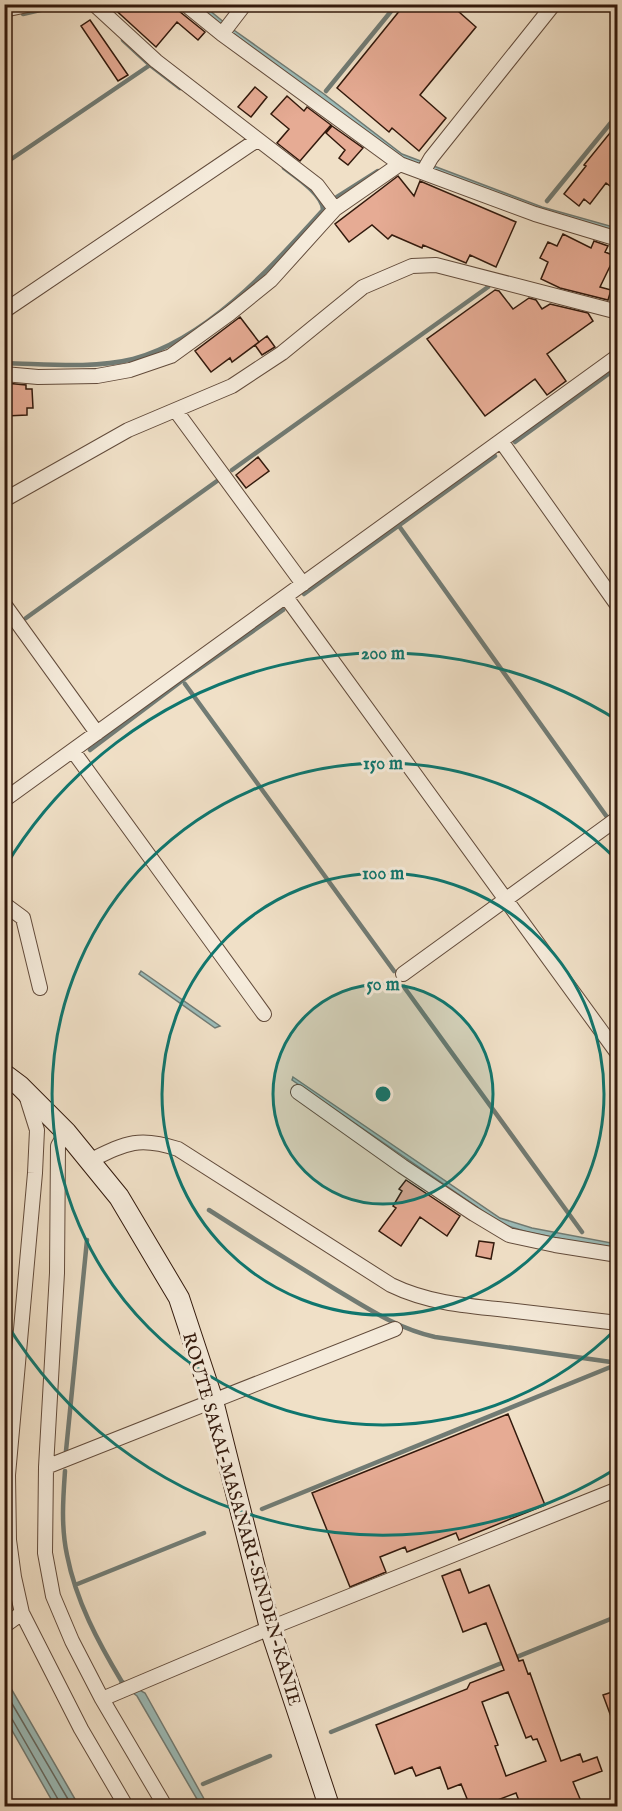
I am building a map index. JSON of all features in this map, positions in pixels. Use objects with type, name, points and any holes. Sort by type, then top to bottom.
[{"type":"main road","name":"ROUTE SAKAI-MASANARI-SINDEN-KANIE","points":[[4,1074],[25,1091],[91,1160],[119,1197],[179,1298],[213,1401],[270,1629],[329,1806]]},
{"type":"street","points":[[7,13],[32,4]]},
{"type":"street","points":[[94,4],[156,62],[317,185],[334,209]]},
{"type":"street","points":[[185,4],[224,30],[400,164],[426,166],[535,213],[618,239]]},
{"type":"street","points":[[224,30],[245,4]]},
{"type":"street","points":[[426,166],[554,4]]},
{"type":"street","points":[[4,311],[257,140]]},
{"type":"street","points":[[4,374],[38,377],[97,375],[130,370],[171,356],[230,314],[271,280],[334,209],[400,164]]},
{"type":"street","points":[[4,500],[128,430],[232,386],[282,352],[363,287],[412,266],[436,265],[618,312]]},
{"type":"street","points":[[4,800],[618,356]]},
{"type":"street","points":[[176,411],[303,584]]},
{"type":"street","points":[[501,441],[618,606]]},
{"type":"street","points":[[286,597],[618,1054]]},
{"type":"street","points":[[4,604],[97,733]]},
{"type":"street","points":[[73,751],[264,1014]]},
{"type":"street","points":[[403,974],[618,818]]},
{"type":"street","points":[[4,904],[23,918],[40,988]]},
{"type":"street","points":[[25,1091],[37,1130],[8,1475],[9,1540],[14,1577],[22,1613],[81,1729],[126,1806]]},
{"type":"street","points":[[298,1092],[411,1172],[474,1214],[509,1234],[555,1245],[618,1255]]},
{"type":"street","points":[[66,1132],[58,1146],[57,1273],[46,1467],[45,1552],[53,1596],[72,1641],[102,1699],[165,1806]]},
{"type":"street","points":[[91,1160],[120,1146],[136,1142],[157,1142],[178,1149],[391,1285],[409,1294],[438,1302],[466,1306],[618,1323]]},
{"type":"street","points":[[46,1467],[395,1329]]},
{"type":"street","points":[[102,1699],[618,1489]]},
{"type":"street","points":[[4,1626],[22,1613]]},
{"type":"water","points":[[193,5],[203,5],[402,154],[542,207],[617,228],[617,233],[536,210],[398,157]]},
{"type":"water","points":[[141,971],[220,1026],[215,1028],[139,974]]},
{"type":"water","points":[[293,1077],[500,1218],[532,1228],[617,1244],[617,1250],[527,1232],[502,1224],[292,1080]]},
{"type":"water","points":[[123,1681],[145,1693],[208,1806],[201,1806],[137,1696],[120,1683]]},
{"type":"water","points":[[8,1683],[79,1806],[55,1806],[5,1718],[5,1686]]},
{"type":"building","points":[[109,4],[176,4],[179,11],[205,32],[198,40],[177,22],[156,47]]},
{"type":"building","points":[[405,4],[450,4],[476,27],[420,95],[446,118],[419,151],[392,128],[389,132],[337,88]]},
{"type":"building","points":[[90,20],[128,75],[118,81],[81,26]]},
{"type":"building","points":[[255,87],[267,97],[251,117],[238,107]]},
{"type":"building","points":[[287,96],[304,111],[307,107],[331,125],[300,161],[277,143],[289,129],[271,114]]},
{"type":"building","points":[[618,123],[618,192],[606,183],[590,204],[584,199],[579,206],[564,194]]},
{"type":"building","points":[[332,126],[363,148],[348,165],[339,158],[345,150],[326,133]]},
{"type":"building","points":[[398,176],[414,196],[420,181],[516,222],[496,267],[470,255],[466,263],[392,235],[388,239],[372,225],[349,242],[335,224]]},
{"type":"building","points":[[563,234],[591,248],[594,241],[608,246],[605,252],[615,256],[600,287],[611,290],[608,300],[560,288],[541,279],[548,262],[540,258],[548,242],[557,246]]},
{"type":"building","points":[[495,290],[499,291],[513,309],[529,298],[536,300],[542,309],[550,304],[588,313],[593,321],[547,354],[566,381],[547,395],[535,379],[485,416],[427,339]]},
{"type":"building","points":[[240,317],[259,342],[232,362],[230,358],[211,372],[195,351]]},
{"type":"building","points":[[267,336],[275,347],[262,355],[255,345]]},
{"type":"building","points":[[5,383],[26,385],[26,389],[32,389],[33,408],[27,408],[27,415],[6,416]]},
{"type":"building","points":[[258,457],[269,471],[246,488],[236,475]]},
{"type":"building","points":[[406,1180],[460,1216],[447,1236],[420,1217],[401,1246],[379,1231],[396,1208],[393,1206],[402,1191],[399,1189]]},
{"type":"building","points":[[479,1241],[494,1243],[491,1259],[476,1256]]},
{"type":"building","points":[[508,1414],[545,1505],[459,1540],[456,1533],[407,1552],[405,1547],[380,1557],[386,1572],[350,1587],[312,1493]]},
{"type":"building","points":[[460,1569],[469,1593],[489,1585],[519,1661],[523,1660],[528,1674],[530,1673],[561,1761],[580,1754],[583,1762],[597,1757],[602,1771],[573,1782],[583,1806],[565,1806],[563,1801],[548,1806],[521,1806],[516,1793],[482,1806],[470,1806],[461,1784],[448,1789],[440,1767],[416,1776],[412,1767],[395,1774],[376,1725],[467,1689],[470,1683],[504,1670],[486,1623],[463,1632],[442,1576]],"holes":[[[508,1692],[526,1738],[531,1736],[533,1740],[537,1739],[546,1761],[506,1776],[495,1746],[498,1745],[482,1702]]]},
{"type":"building","points":[[618,1690],[618,1730],[616,1730],[603,1695]]},
{"type":"waterway","points":[[23,14],[66,4]]},
{"type":"waterway","points":[[326,91],[397,4]]},
{"type":"waterway","points":[[123,40],[180,88]]},
{"type":"waterway","points":[[4,164],[150,65]]},
{"type":"waterway","points":[[547,201],[618,114]]},
{"type":"waterway","points":[[4,363],[86,365],[133,359],[161,349],[213,318],[260,276],[323,210],[314,192],[284,168]]},
{"type":"waterway","points":[[337,197],[378,171]]},
{"type":"waterway","points":[[232,470],[488,287]]},
{"type":"waterway","points":[[515,442],[618,367]]},
{"type":"waterway","points":[[304,594],[495,456]]},
{"type":"waterway","points":[[26,618],[217,481]]},
{"type":"waterway","points":[[399,526],[607,817]]},
{"type":"waterway","points":[[90,750],[183,680],[283,610]]},
{"type":"waterway","points":[[4,633],[9,629]]},
{"type":"waterway","points":[[185,684],[394,971]]},
{"type":"waterway","points":[[404,987],[582,1232]]},
{"type":"waterway","points":[[209,1210],[359,1303],[408,1329],[435,1337],[618,1363]]},
{"type":"waterway","points":[[66,1451],[87,1240]]},
{"type":"waterway","points":[[262,1509],[618,1364]]},
{"type":"waterway","points":[[65,1471],[63,1524],[71,1572],[96,1636],[122,1682],[127,1685]]},
{"type":"waterway","points":[[75,1585],[204,1533]]},
{"type":"waterway","points":[[331,1732],[618,1616]]},
{"type":"waterway","points":[[203,1784],[270,1756]]}]
